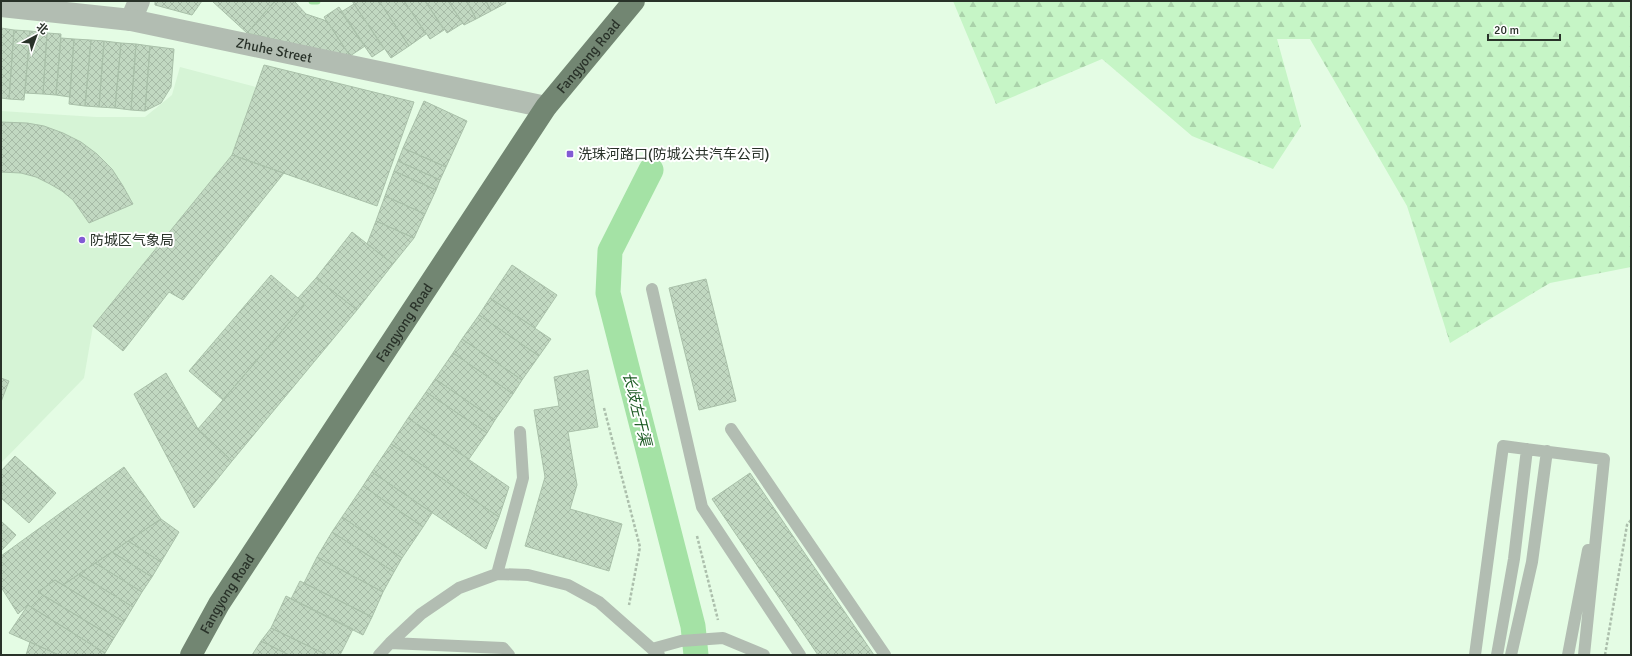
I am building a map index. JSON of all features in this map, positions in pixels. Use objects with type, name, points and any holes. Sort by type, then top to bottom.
[{"type":"highway","name":"Fangyong Road","points":[[191,655],[219,604],[546,107],[634,1]]},
{"type":"street","name":"Zhuhe Street","points":[[1,6],[135,10],[546,107]]},
{"type":"lane","points":[[652,289],[702,507],[800,655]]},
{"type":"lane","points":[[731,429],[885,655]]},
{"type":"lane","points":[[497,574],[523,478],[520,432]]},
{"type":"lane","points":[[1476,655],[1503,446],[1604,459]]},
{"type":"lane","points":[[1497,655],[1514,559],[1527,449]]},
{"type":"lane","points":[[1511,655],[1532,562],[1547,451]]},
{"type":"lane","points":[[1568,655],[1604,459]]},
{"type":"lane","points":[[1584,655],[1604,459]]},
{"type":"lane","points":[[379,655],[421,614],[459,588],[497,574],[528,575],[568,586],[599,602],[656,652],[681,641],[723,638],[764,655]]},
{"type":"lane","points":[[390,643],[504,648],[509,655]]},
{"type":"path","points":[[604,408],[640,547],[626,625]]},
{"type":"path","points":[[702,507],[695,527],[723,638]]},
{"type":"path","points":[[1605,655],[1627,525],[1631,520]]},
{"type":"shaded area","name":"防城区气象局","points":[[180,67],[256,87],[232,155],[93,326],[84,378],[1,463],[1,111],[96,117],[145,117],[172,95]]},
{"type":"green space","points":[[953,1],[1631,1],[1631,267],[1550,283],[1450,343],[1407,206],[1310,39],[1277,39],[1301,126],[1273,169],[1192,136],[1102,59],[996,104]]},
{"type":"building","points":[[155,1],[202,1],[192,15],[155,5]]},
{"type":"building","points":[[212,1],[275,1],[247,33]]},
{"type":"building","points":[[275,1],[294,1],[306,14],[327,21],[350,56],[247,33]]},
{"type":"building","points":[[352,1],[379,1],[409,46],[391,58]]},
{"type":"building","points":[[379,1],[404,1],[426,34],[409,46]]},
{"type":"building","points":[[404,1],[425,1],[444,30],[430,39]]},
{"type":"building","points":[[425,1],[448,1],[463,23],[447,33]]},
{"type":"building","points":[[448,1],[467,1],[476,19],[464,25]]},
{"type":"building","points":[[467,1],[486,1],[491,11],[476,19]]},
{"type":"building","points":[[486,1],[505,1],[506,3],[491,11]]},
{"type":"building","points":[[354,4],[384,49],[372,57],[341,12]]},
{"type":"building","points":[[339,7],[365,46],[350,56],[324,17]]},
{"type":"building","points":[[1,28],[14,30],[9,99],[1,98]]},
{"type":"building","points":[[14,30],[30,31],[24,100],[9,99]]},
{"type":"building","points":[[30,31],[47,33],[43,94],[25,93]]},
{"type":"building","points":[[47,33],[61,34],[56,95],[43,94]]},
{"type":"building","points":[[61,38],[74,39],[70,97],[56,95]]},
{"type":"building","points":[[74,39],[91,40],[85,106],[69,104]]},
{"type":"building","points":[[91,40],[104,41],[99,107],[85,106]]},
{"type":"building","points":[[104,41],[121,43],[115,108],[99,107]]},
{"type":"building","points":[[121,43],[136,44],[131,110],[115,108]]},
{"type":"building","points":[[136,44],[150,46],[145,111],[131,110]]},
{"type":"building","points":[[150,46],[174,49],[171,87],[161,103],[145,111]]},
{"type":"building","points":[[264,65],[414,102],[377,206],[232,155]]},
{"type":"building","points":[[424,101],[467,121],[446,167],[403,148]]},
{"type":"building","points":[[1,122],[27,123],[44,126],[81,142],[97,154],[112,169],[133,204],[89,223],[73,200],[50,184],[36,177],[21,173],[1,172]]},
{"type":"building","points":[[403,148],[446,167],[440,180],[398,161]]},
{"type":"building","points":[[232,155],[284,173],[183,300],[169,292],[123,351],[93,326]]},
{"type":"building","points":[[398,161],[440,180],[436,190],[394,171]]},
{"type":"building","points":[[394,171],[436,190],[425,214],[385,196]]},
{"type":"building","points":[[385,196],[425,214],[414,238],[376,221]]},
{"type":"building","points":[[376,221],[414,238],[393,264],[367,244]]},
{"type":"building","points":[[352,232],[393,264],[357,310],[316,278]]},
{"type":"building","points":[[512,265],[557,295],[535,328],[490,298]]},
{"type":"building","points":[[271,275],[305,304],[223,400],[189,371]]},
{"type":"building","points":[[316,278],[357,310],[232,461],[198,429],[305,304],[298,298]]},
{"type":"building","points":[[706,279],[736,401],[699,410],[669,288]]},
{"type":"building","points":[[490,298],[551,339],[539,356],[479,315]]},
{"type":"building","points":[[479,315],[539,356],[522,380],[462,339]]},
{"type":"building","points":[[462,339],[522,380],[513,394],[453,353]]},
{"type":"building","points":[[453,353],[513,394],[495,420],[435,379]]},
{"type":"building","points":[[588,370],[598,427],[568,432],[577,485],[570,509],[622,524],[609,571],[525,546],[545,477],[534,410],[559,406],[554,377]]},
{"type":"building","points":[[166,373],[198,429],[232,461],[194,508],[134,394]]},
{"type":"building","points":[[1,378],[9,381],[1,402]]},
{"type":"building","points":[[435,379],[495,420],[487,433],[426,392]]},
{"type":"building","points":[[426,392],[487,433],[469,459],[408,418]]},
{"type":"building","points":[[408,418],[509,487],[499,517],[391,444]]},
{"type":"building","points":[[391,444],[499,517],[486,549],[372,472]]},
{"type":"building","points":[[15,456],[56,493],[29,523],[1,498],[1,471]]},
{"type":"building","points":[[124,467],[161,519],[63,585],[55,580],[38,592],[43,595],[31,607],[28,605],[18,614],[1,587],[1,556]]},
{"type":"building","points":[[372,472],[432,513],[423,527],[363,486]]},
{"type":"building","points":[[750,473],[874,655],[818,655],[712,499]]},
{"type":"building","points":[[363,486],[423,527],[402,558],[342,517]]},
{"type":"building","points":[[342,517],[402,558],[394,572],[332,532]]},
{"type":"building","points":[[161,519],[179,532],[161,562],[128,541]]},
{"type":"building","points":[[1,521],[16,535],[1,551]]},
{"type":"building","points":[[332,532],[394,572],[383,592],[317,557]]},
{"type":"building","points":[[128,541],[161,562],[152,577],[112,552]]},
{"type":"building","points":[[112,552],[152,577],[142,592],[95,563]]},
{"type":"building","points":[[317,557],[383,592],[372,617],[304,583]]},
{"type":"building","points":[[95,563],[142,592],[133,607],[79,574]]},
{"type":"building","points":[[79,574],[133,607],[124,622],[63,585]]},
{"type":"building","points":[[55,580],[124,622],[114,638],[38,592]]},
{"type":"building","points":[[300,581],[372,617],[363,635],[291,599]]},
{"type":"building","points":[[43,595],[114,638],[105,653],[31,607]]},
{"type":"building","points":[[286,596],[353,629],[340,655],[327,655],[271,628]]},
{"type":"building","points":[[28,605],[105,653],[104,655],[59,655],[9,633]]},
{"type":"building","points":[[271,628],[327,655],[289,655],[261,641]]},
{"type":"building","points":[[261,641],[289,655],[252,655]]},
{"type":"building","points":[[30,642],[59,655],[26,655]]},
{"type":"waterway","points":[[312,1],[317,1]]},
{"type":"waterway","name":"长歧左干渠","points":[[651,170],[610,251],[608,293],[693,626],[696,655]]},
{"type":"place","name":"洗珠河路口(防城公共汽车公司)","points":[[570,154]]},
{"type":"place","name":"防城区气象局","points":[[82,240]]}]
